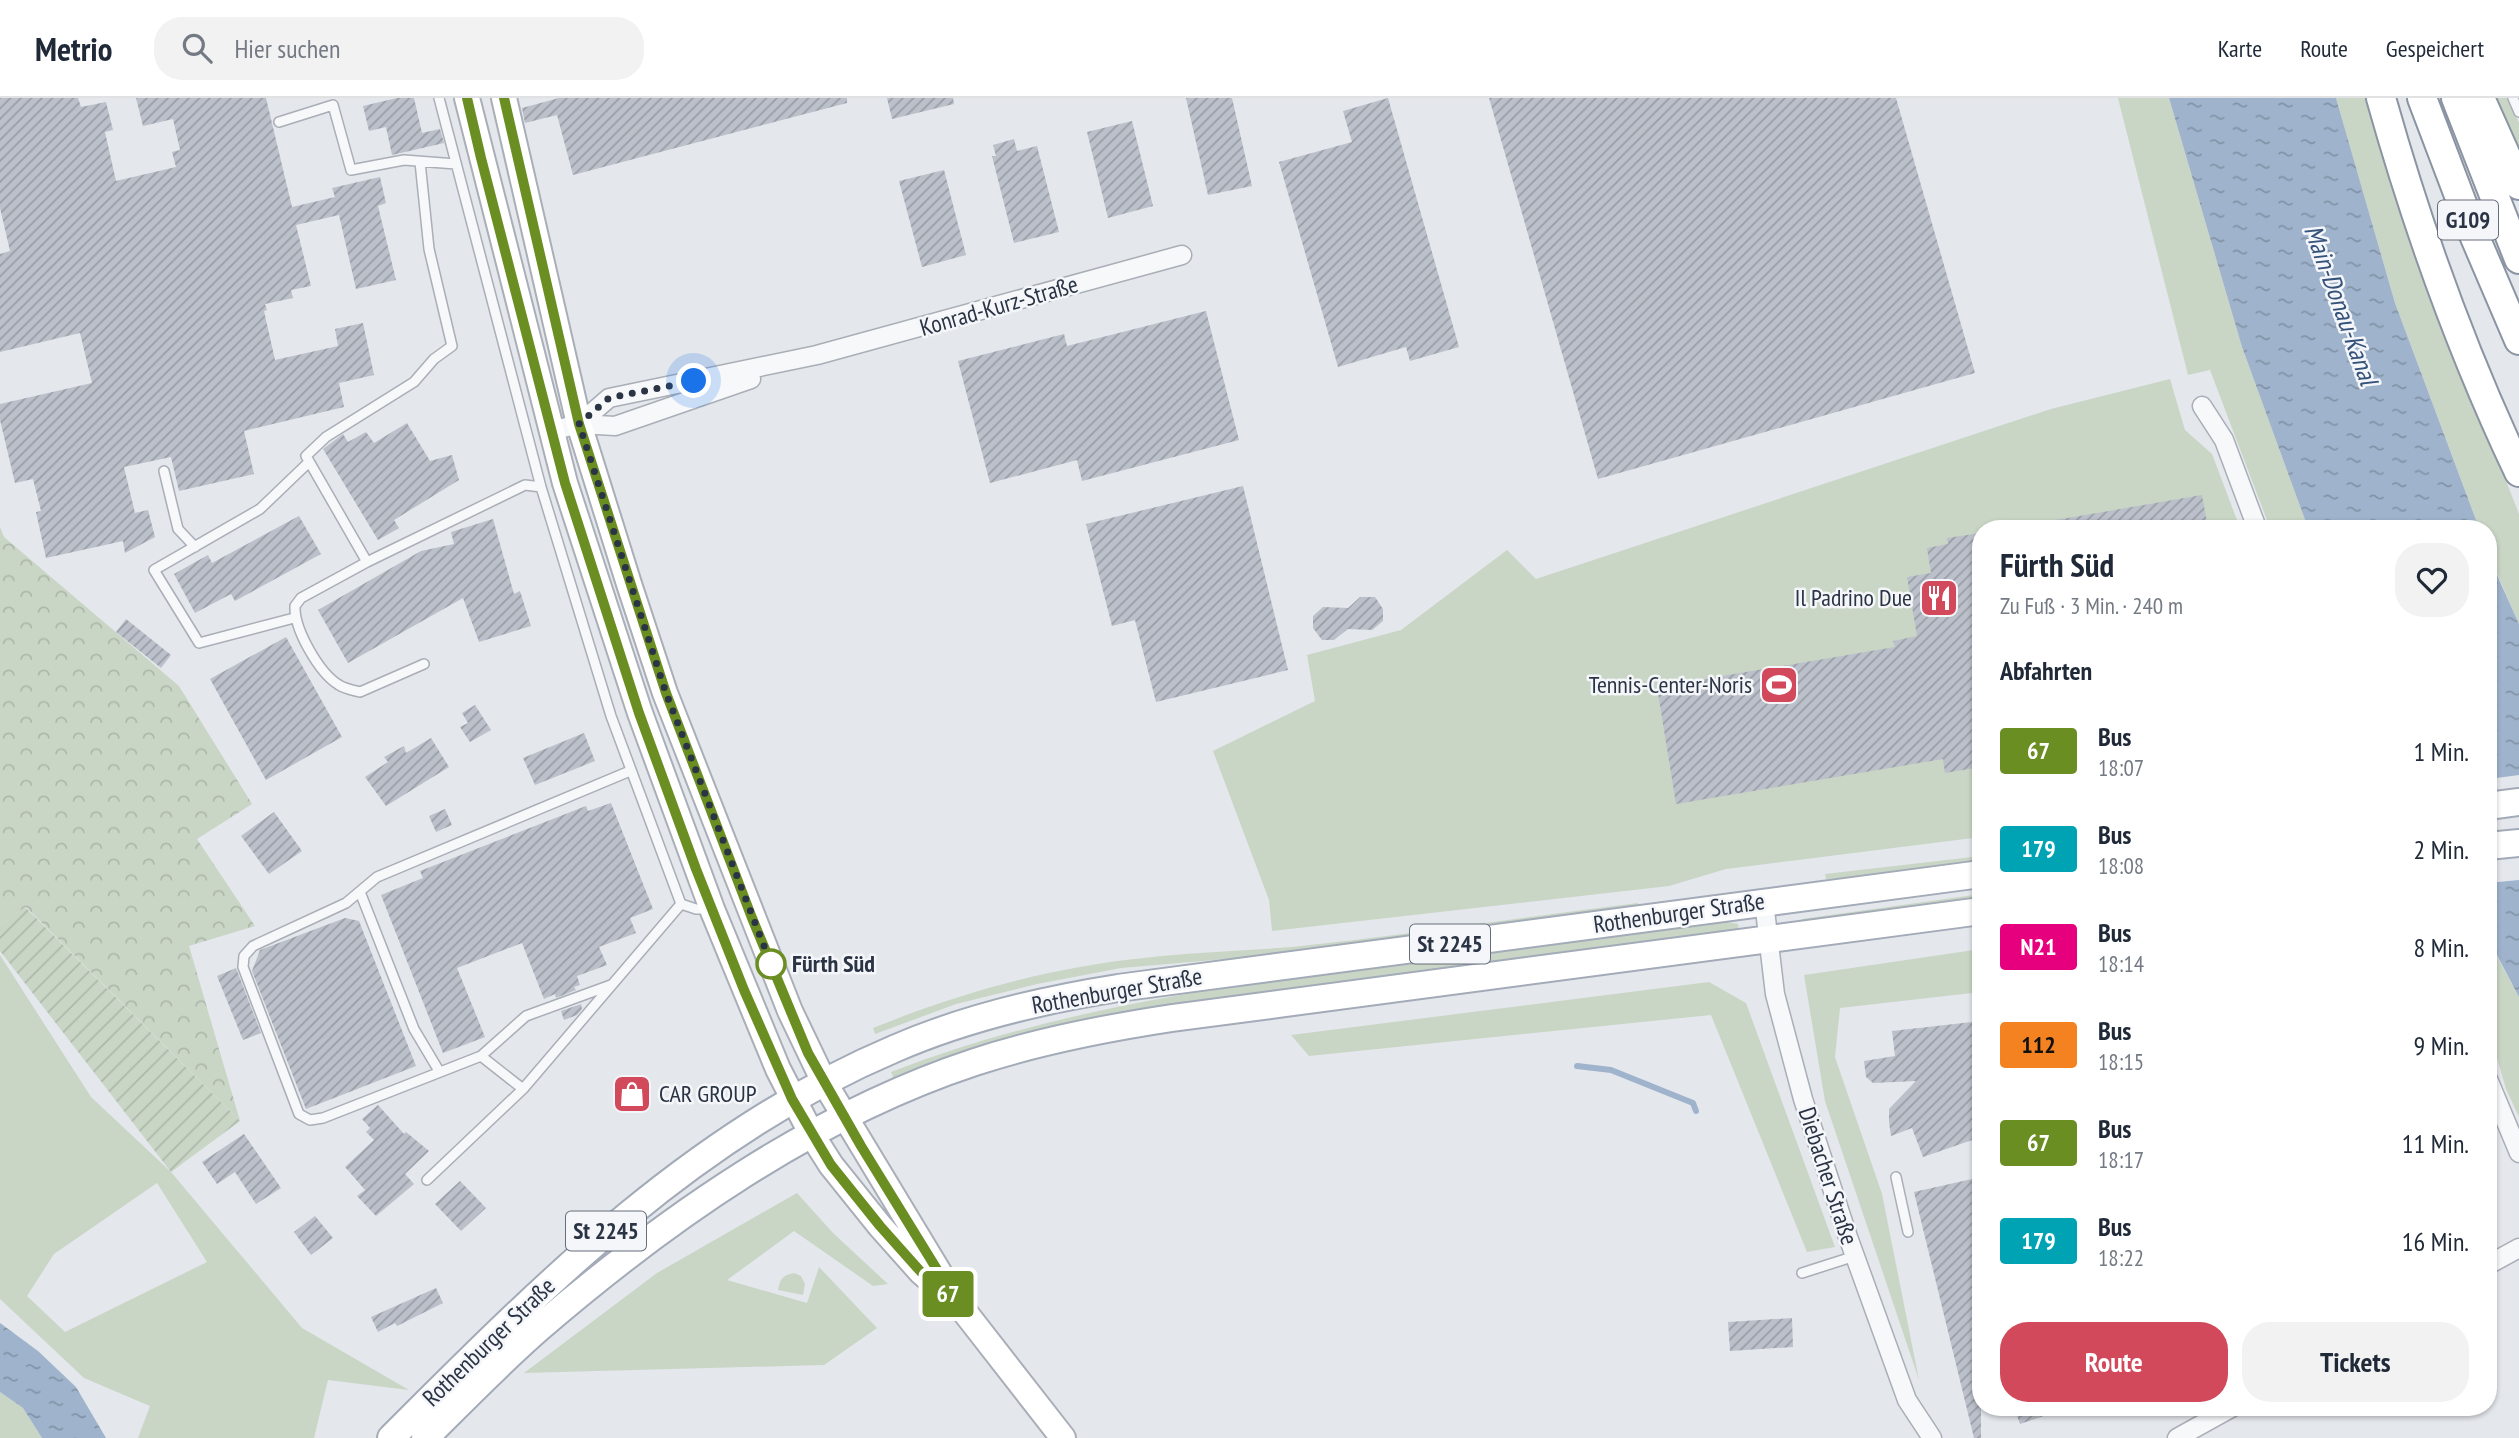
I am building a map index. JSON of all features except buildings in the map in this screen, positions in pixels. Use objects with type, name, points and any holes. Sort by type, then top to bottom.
[{"type":"highway","points":[[2381,98],[2407,187],[2439,278],[2487,400],[2519,471]]},
{"type":"highway","name":"G109","points":[[2422,98],[2474,235],[2519,340]]},
{"type":"highway","name":"G109","points":[[2456,98],[2519,259]]},
{"type":"highway","points":[[2480,98],[2519,185]]},
{"type":"main road","points":[[467,98],[565,483],[616,645],[712,909],[766,1043],[792,1099],[831,1165],[921,1272],[957,1302]]},
{"type":"main road","points":[[504,98],[579,424],[666,693],[790,1011],[824,1082],[957,1302],[1063,1438]]},
{"type":"main road","points":[[2497,805],[2519,802]]},
{"type":"main road","points":[[2497,845],[2519,843]]},
{"type":"main road","name":"Rothenburger Straße","points":[[391,1438],[538,1293],[613,1225],[713,1149],[824,1082],[893,1049],[945,1029],[1077,995],[1972,875]]},
{"type":"main road","name":"Rothenburger Straße","points":[[425,1438],[537,1330],[627,1257],[725,1188],[845,1118],[907,1088],[976,1062],[1041,1043],[1108,1028],[1972,912]]},
{"type":"street","name":"Konrad-Kurz-Straße","points":[[579,424],[609,398],[817,355],[1182,255]]},
{"type":"street","name":"Konrad-Kurz-Straße","points":[[579,424],[615,426],[817,355]]},
{"type":"street","points":[[2202,406],[2224,440],[2254,520]]},
{"type":"street","points":[[551,431],[579,424]]},
{"type":"street","name":"Diebacher Straße","points":[[1764,902],[1775,994],[1792,1065],[1855,1256],[1907,1400],[1932,1438]]},
{"type":"street","points":[[2497,1100],[2519,1153]]},
{"type":"street","points":[[2497,1260],[2519,1248]]},
{"type":"street","points":[[2177,1438],[2217,1416]]},
{"type":"lane","points":[[439,98],[541,487],[611,716],[681,904]]},
{"type":"lane","points":[[2513,98],[2519,112]]},
{"type":"lane","points":[[279,122],[333,106],[351,170],[404,160],[456,164]]},
{"type":"lane","points":[[367,562],[306,456],[326,437],[414,382],[434,359],[452,346],[429,249],[420,162]]},
{"type":"lane","points":[[294,618],[199,643],[154,570],[260,509],[309,462]]},
{"type":"lane","points":[[164,471],[178,529],[195,547]]},
{"type":"lane","points":[[424,664],[360,692],[340,686],[320,670],[294,618],[295,606],[302,598],[367,562],[526,485],[541,487]]},
{"type":"lane","points":[[613,984],[526,1016],[481,1056],[323,1118],[310,1120],[299,1114],[243,967],[244,956],[253,946],[346,903],[377,877],[630,771]]},
{"type":"lane","points":[[360,892],[414,1029],[439,1071]]},
{"type":"lane","points":[[681,904],[696,909],[712,909]]},
{"type":"lane","points":[[427,1180],[523,1089],[681,904]]},
{"type":"lane","points":[[481,1056],[523,1089]]},
{"type":"lane","points":[[1896,1177],[1908,1232]]},
{"type":"lane","points":[[1802,1273],[1855,1256]]},
{"type":"green space","points":[[2118,98],[2169,98],[2242,347],[2305,520],[2267,520],[2210,370],[2188,375]]},
{"type":"green space","points":[[2336,98],[2369,98],[2390,184],[2519,514],[2519,624],[2497,573],[2497,520],[2476,520],[2395,303]]},
{"type":"green space","points":[[2490,98],[2508,98],[2519,123],[2519,168]]},
{"type":"green space","points":[[2170,379],[2185,430],[2212,454],[2237,520],[1972,520],[1972,838],[1726,869],[1669,886],[1272,931],[1269,900],[1213,751],[1315,701],[1307,655],[1401,630],[1507,550],[1536,579],[2051,409]]},
{"type":"green space","points":[[0,527],[4,537],[179,686],[252,804],[197,839],[255,926],[189,946],[240,1121],[26,907],[0,925]]},
{"type":"green space","points":[[1972,857],[1972,864],[1867,878],[1826,879],[1825,874]]},
{"type":"green space","points":[[1972,895],[1972,902],[1803,924],[1802,919]]},
{"type":"green space","points":[[1638,903],[1639,908],[1283,954],[1121,968],[1037,984],[956,1004],[875,1034],[873,1028],[1006,983],[1109,962],[1292,947]]},
{"type":"green space","points":[[25,907],[240,1121],[171,1172],[0,951],[0,925]]},
{"type":"green space","points":[[1717,920],[1738,924],[1739,930],[1231,999],[895,1081],[891,1072],[1008,1033],[1188,993],[1310,974]]},
{"type":"green space","points":[[1972,950],[1972,993],[1840,1008],[1835,1057],[1882,1194],[1919,1380],[1825,1101],[1804,975]]},
{"type":"green space","points":[[0,955],[91,1097],[171,1172],[302,1328],[409,1390],[328,1380],[314,1438],[138,1438],[150,1406],[84,1378],[0,1299]],"holes":[[[157,1183],[207,1262],[65,1332],[27,1296],[54,1254]]]},
{"type":"green space","points":[[2497,957],[2519,997],[2519,1117],[2506,1089],[2497,1058]]},
{"type":"green space","points":[[1709,982],[1746,1003],[1835,1247],[1807,1252],[1711,1015],[1309,1056],[1291,1035]]},
{"type":"green space","points":[[797,1193],[833,1233],[888,1284],[873,1286],[794,1231],[727,1280],[807,1303],[819,1267],[877,1328],[824,1365],[524,1373],[657,1273]]},
{"type":"green space","points":[[794,1273],[801,1276],[805,1284],[803,1295],[778,1290],[782,1278]]},
{"type":"green space","points":[[0,1392],[23,1408],[42,1438],[0,1438]]},
{"type":"water","name":"Main-Donau-Kanal","points":[[2169,98],[2336,98],[2395,303],[2476,520],[2305,520],[2242,347]]},
{"type":"water","points":[[2497,575],[2519,624],[2519,997],[2497,955]]},
{"type":"water","points":[[0,1323],[38,1351],[76,1387],[106,1438],[42,1438],[23,1408],[0,1392]]},
{"type":"pier","points":[[2519,775],[2519,880],[2497,882],[2497,778]]},
{"type":"waterway","points":[[1577,1066],[1611,1070],[1693,1103],[1696,1111]]},
{"type":"bus line","name":"67","points":[[467,98],[565,483],[639,713],[744,990],[792,1099],[831,1165],[921,1272],[957,1302],[861,1146],[808,1053],[752,918],[666,693],[579,424],[504,98]]},
{"type":"place","name":"Il Padrino Due","points":[[1939,598]]},
{"type":"place","name":"Tennis-Center-Noris","points":[[1779,685]]},
{"type":"place","name":"Fürth Süd","points":[[771,964]]},
{"type":"place","name":"CAR GROUP","points":[[632,1094]]},
{"type":"route","points":[[694,381],[609,398],[579,424],[666,693],[771,964]]}]
